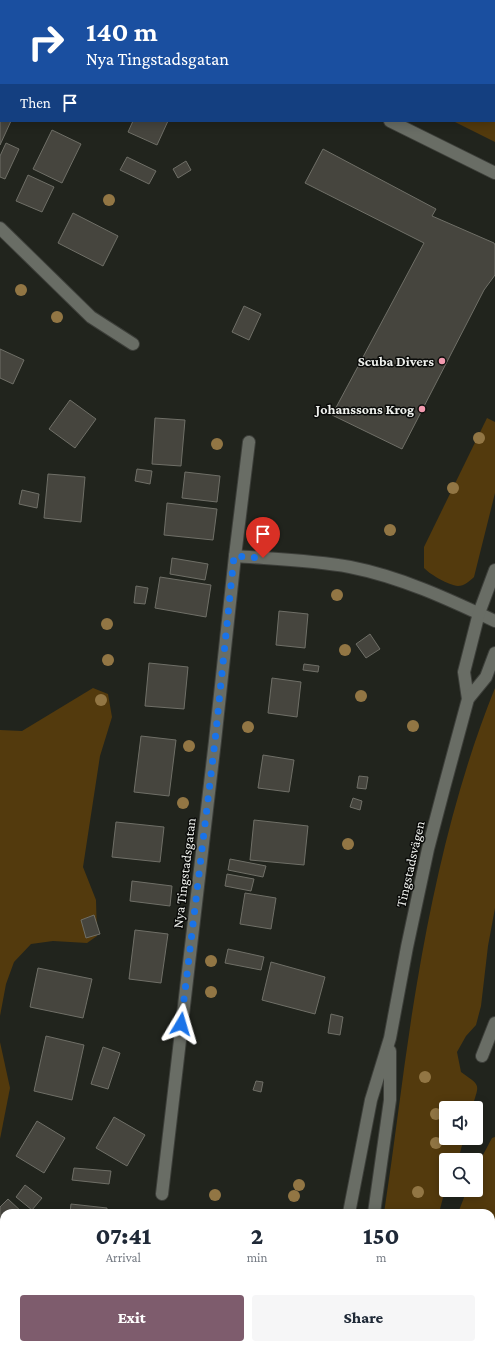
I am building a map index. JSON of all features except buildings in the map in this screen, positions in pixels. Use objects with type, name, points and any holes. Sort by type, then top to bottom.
[{"type":"street","points":[[392,122],[495,173]]},
{"type":"street","points":[[0,228],[91,317],[133,344]]},
{"type":"street","name":"Nya Tingstadsgatan","points":[[162,1194],[215,741],[234,556],[249,442]]},
{"type":"street","points":[[234,556],[321,563],[350,568],[402,581],[495,621]]},
{"type":"street","name":"Tingstadsvägen","points":[[350,1209],[371,1100],[390,1038],[407,947],[428,849],[468,699],[464,672],[478,613],[495,570]]},
{"type":"street","name":"Tingstadsvägen","points":[[468,699],[486,677],[495,653]]},
{"type":"street","points":[[482,1056],[495,1023]]},
{"type":"street","name":"Tingstadsvägen","points":[[375,1209],[390,1100],[390,1038]]},
{"type":"shaded area","points":[[455,122],[495,122],[495,142]]},
{"type":"shaded area","points":[[487,418],[495,422],[495,493],[474,577],[469,582],[458,586],[449,584],[431,574],[424,568],[424,547]]},
{"type":"shaded area","points":[[93,688],[108,694],[112,717],[100,756],[83,867],[96,900],[97,936],[87,943],[53,941],[31,944],[14,962],[6,984],[0,1016],[0,730],[22,731]]},
{"type":"shaded area","points":[[495,688],[495,908],[488,946],[481,1006],[476,1025],[466,1036],[457,1052],[461,1072],[476,1083],[477,1090],[474,1101],[439,1101],[439,1145],[462,1145],[460,1153],[439,1153],[439,1197],[443,1197],[440,1209],[385,1209],[412,1012],[424,945],[448,833],[469,760]]},
{"type":"shaded area","points":[[0,1042],[10,1088],[0,1139]]},
{"type":"shaded area","points":[[495,1137],[495,1209],[460,1209],[464,1197],[483,1197],[483,1155],[492,1138]]},
{"type":"place","name":"Scuba Divers","points":[[442,361]]},
{"type":"place","name":"Johanssons Krog","points":[[422,409]]},
{"type":"route","points":[[181,1024],[215,741],[234,556],[263,558]]}]
